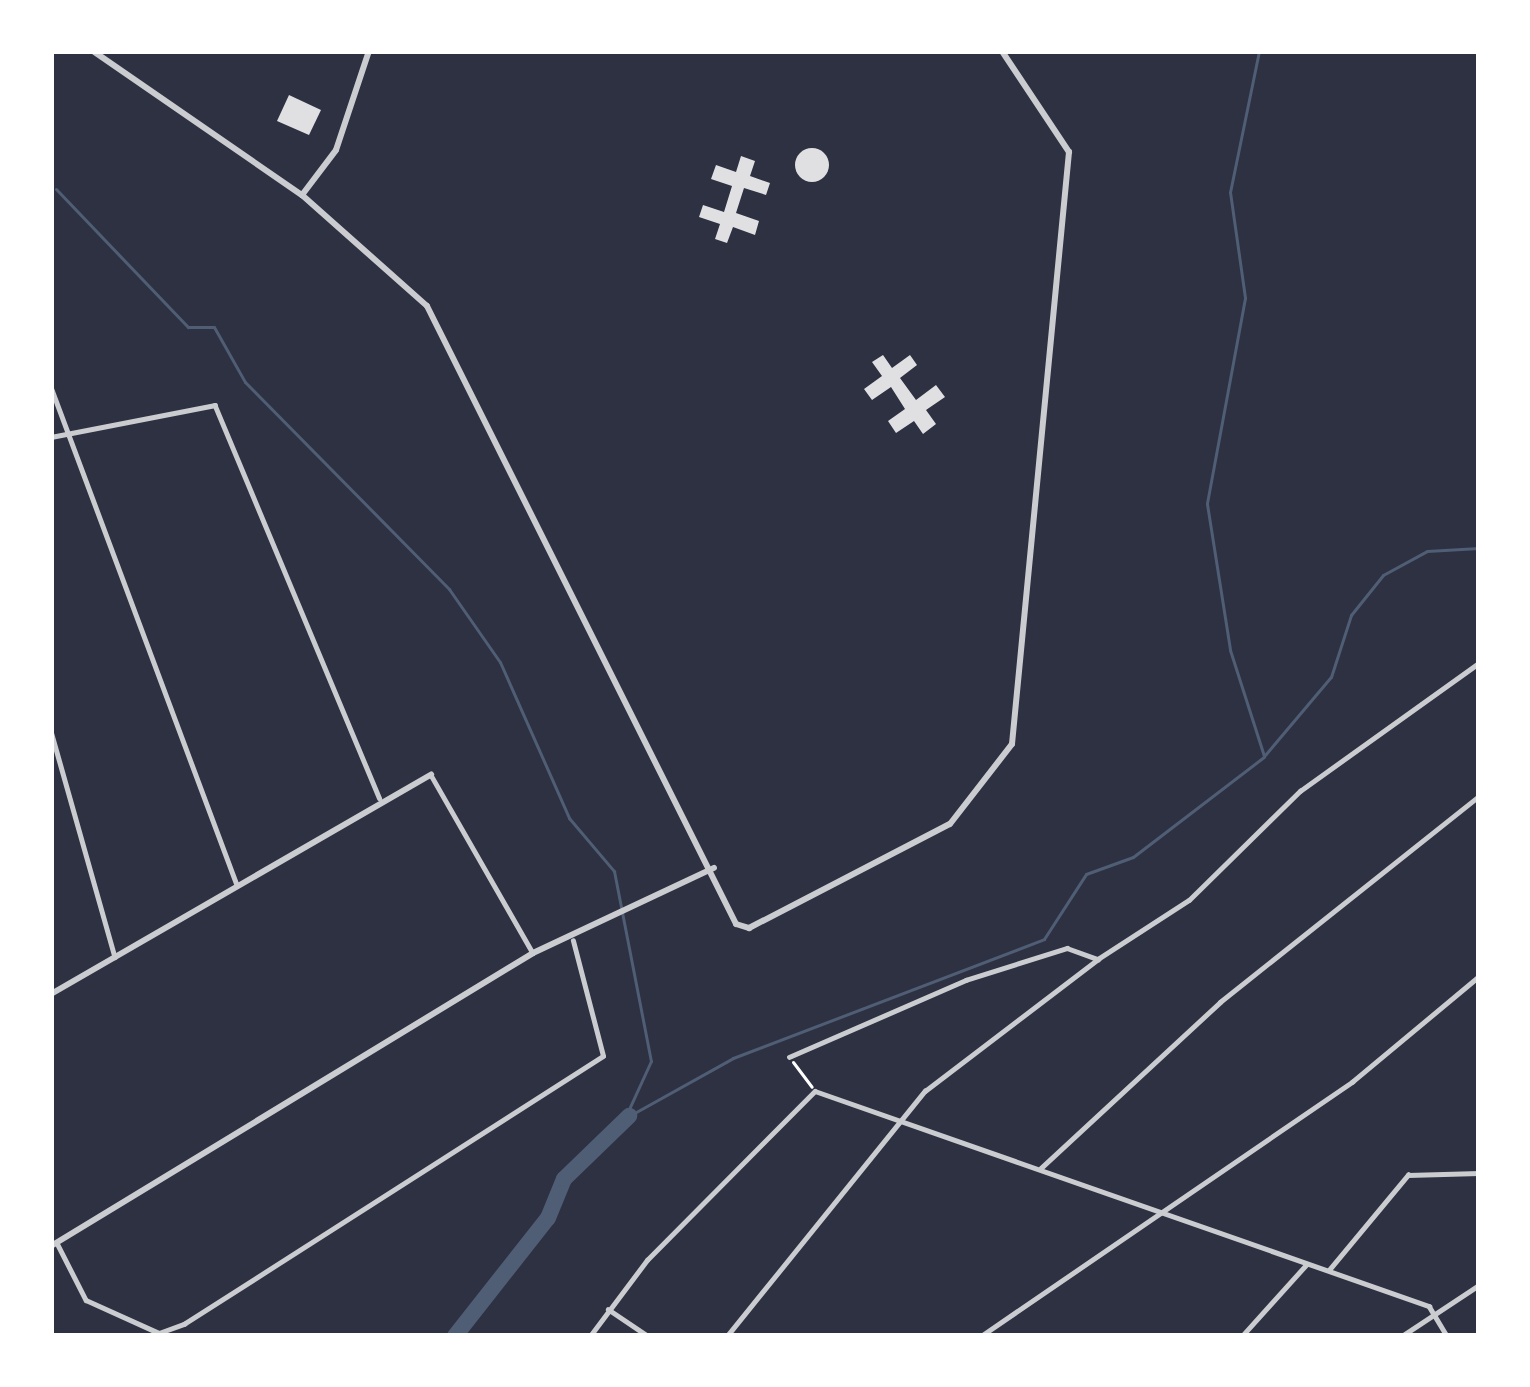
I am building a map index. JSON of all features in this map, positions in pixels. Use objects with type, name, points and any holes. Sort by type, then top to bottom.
[{"type":"street","points":[[93,51],[302,195],[401,274],[448,339],[714,868],[736,924],[754,928],[938,832],[1008,754],[1069,152],[1002,51]]},
{"type":"street","points":[[302,195],[335,149],[369,51]]},
{"type":"street","points":[[51,387],[236,885]]},
{"type":"street","points":[[51,437],[204,402],[215,405],[379,798]]},
{"type":"street","points":[[727,1336],[901,1118],[1098,959],[1189,901],[1300,791],[1479,663]]},
{"type":"street","points":[[51,731],[115,957]]},
{"type":"street","points":[[51,994],[379,798],[431,775],[533,953]]},
{"type":"street","points":[[1041,1168],[1220,1001],[1479,796]]},
{"type":"street","points":[[573,941],[603,1056],[184,1324],[159,1333],[86,1300],[54,1245],[533,953],[613,925],[714,868]]},
{"type":"street","points":[[789,1057],[986,973],[1066,948],[1098,959]]},
{"type":"street","points":[[981,1336],[1352,1082],[1479,976]]},
{"type":"street","points":[[590,1336],[608,1309],[815,1091],[1440,1312]]},
{"type":"street","points":[[1329,1270],[1408,1175],[1479,1173]]},
{"type":"street","points":[[1242,1336],[1307,1264]]},
{"type":"street","points":[[1402,1336],[1479,1285]]},
{"type":"street","points":[[608,1309],[648,1336]]},
{"type":"street","points":[[1440,1312],[1447,1336]]},
{"type":"path","points":[[784,1044],[815,1091]]},
{"type":"building","points":[[289,95],[321,110],[309,135],[277,121]]},
{"type":"building","points":[[812,148],[824,153],[829,165],[824,177],[812,182],[800,177],[795,165],[800,153]]},
{"type":"building","points":[[741,156],[755,161],[750,176],[770,183],[766,195],[744,188],[736,213],[759,221],[755,235],[733,227],[727,243],[715,239],[720,224],[699,217],[703,205],[724,212],[732,186],[711,179],[716,165],[736,172]]},
{"type":"building","points":[[883,355],[892,368],[910,355],[917,365],[900,378],[916,400],[936,385],[945,397],[926,410],[936,424],[923,434],[914,421],[896,433],[888,421],[905,409],[891,387],[872,400],[864,389],[882,376],[872,362]]},
{"type":"waterway","points":[[1259,51],[1230,192],[1245,298],[1207,504],[1230,650],[1264,756]]},
{"type":"waterway","points":[[56,189],[188,327],[214,327],[245,382],[449,589],[500,662],[569,818],[614,871],[651,1061],[624,1120]]},
{"type":"waterway","points":[[1265,755],[1331,677],[1351,615],[1383,575],[1427,551],[1479,548]]},
{"type":"waterway","points":[[629,1116],[733,1058],[1044,939],[1086,874],[1133,857],[1264,757]]},
{"type":"waterway","points":[[455,1336],[548,1218],[564,1179],[629,1116]]}]
